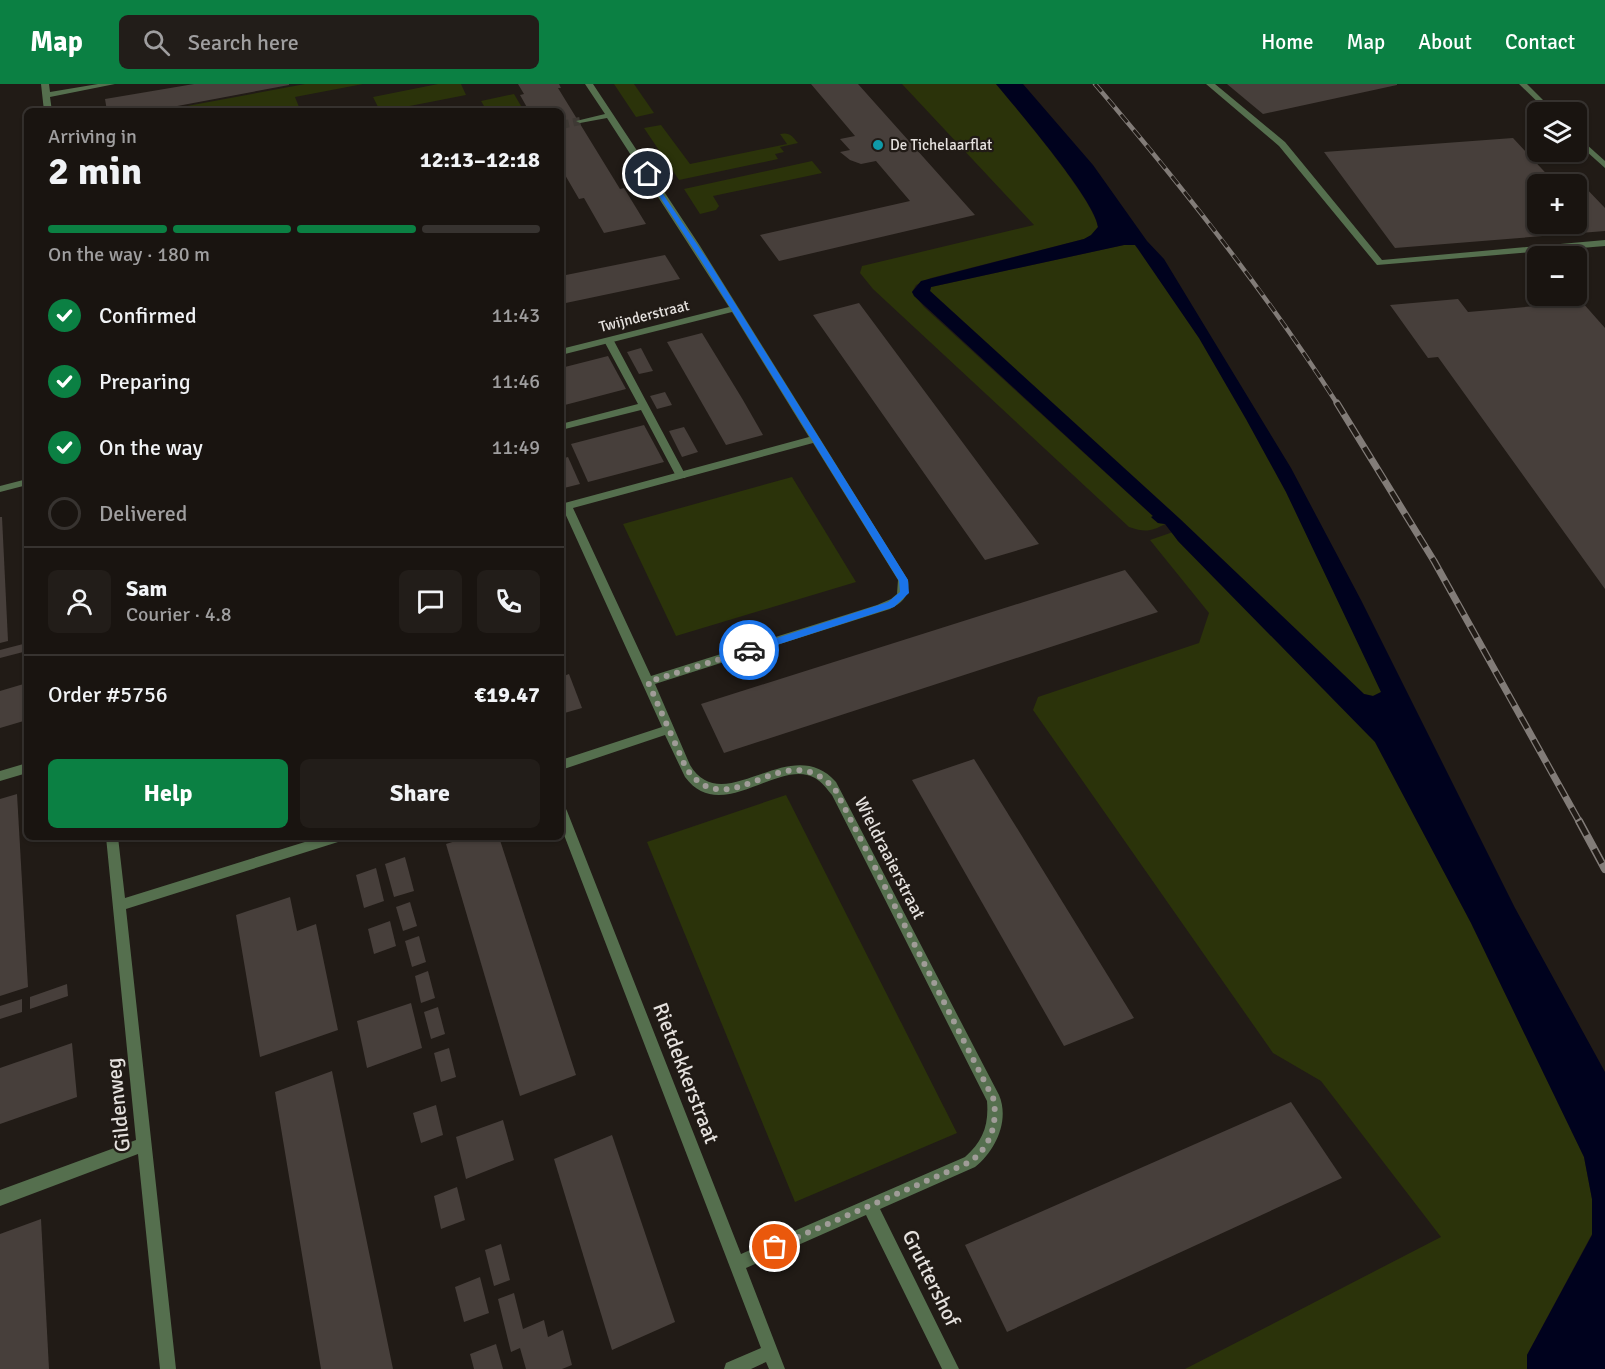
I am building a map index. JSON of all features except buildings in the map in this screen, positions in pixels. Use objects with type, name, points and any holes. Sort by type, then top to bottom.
[{"type":"street","points":[[45,84],[48,108]]},
{"type":"street","points":[[46,95],[111,84]]},
{"type":"street","points":[[590,84],[696,246],[903,580],[904,593],[901,598],[881,608],[648,682]]},
{"type":"street","points":[[1210,84],[1282,144],[1380,263],[1605,243]]},
{"type":"street","points":[[1523,84],[1542,102]]},
{"type":"street","points":[[580,121],[609,115]]},
{"type":"street","points":[[1587,148],[1605,166]]},
{"type":"street","name":"Twijnderstraat","points":[[564,351],[733,309]]},
{"type":"street","points":[[609,341],[681,476]]},
{"type":"street","points":[[564,426],[643,406]]},
{"type":"street","points":[[564,508],[815,439]]},
{"type":"street","points":[[0,489],[24,483]]},
{"type":"street","name":"Wieldraaierstraat","points":[[564,508],[648,682],[686,768],[694,780],[705,787],[720,790],[803,769],[817,773],[836,791],[994,1100],[996,1118],[992,1133],[984,1150],[970,1162],[870,1206]]},
{"type":"street","points":[[564,764],[669,729]]},
{"type":"street","points":[[0,776],[24,769]]},
{"type":"street","name":"Rietdekkerstraat","points":[[564,819],[770,1352]]},
{"type":"street","name":"Gildenweg","points":[[112,840],[168,1369]]},
{"type":"street","points":[[120,905],[328,840]]},
{"type":"street","points":[[0,1198],[143,1145]]},
{"type":"street","points":[[737,1264],[870,1206]]},
{"type":"street","name":"Gruttershof","points":[[870,1206],[951,1369]]},
{"type":"street","points":[[732,1369],[770,1352],[777,1369]]},
{"type":"green space","points":[[305,84],[363,84],[295,97],[299,107],[293,108],[176,108]]},
{"type":"green space","points":[[438,84],[461,84],[466,95],[399,108],[378,108],[373,97]]},
{"type":"green space","points":[[614,84],[634,84],[654,113],[636,117]]},
{"type":"green space","points":[[902,84],[996,84],[1084,197],[1094,214],[1098,227],[1091,236],[931,278],[916,285],[912,292],[924,307],[1154,517],[1152,518],[1158,523],[1165,524],[1148,530],[1129,527],[873,289],[860,273],[862,266],[1034,225]]},
{"type":"green space","points":[[514,94],[522,108],[485,108],[481,101]]},
{"type":"green space","points":[[661,125],[690,164],[787,144],[780,134],[789,134],[798,143],[780,147],[784,152],[775,154],[778,159],[679,180],[644,128]]},
{"type":"green space","points":[[812,161],[822,173],[713,196],[719,206],[716,210],[700,214],[684,189]]},
{"type":"green space","points":[[1124,245],[1135,245],[1138,249],[1199,338],[1246,419],[1286,492],[1382,692],[1373,696],[1364,694],[1180,519],[930,291],[931,287]]},
{"type":"green space","points":[[792,477],[856,582],[676,636],[623,524]]},
{"type":"green space","points":[[1173,532],[1178,541],[1375,742],[1471,923],[1584,1157],[1592,1199],[1592,1234],[1527,1355],[1527,1369],[1185,1369],[1441,1237],[1321,1081],[1273,1053],[1033,710],[1038,697],[1199,643],[1209,613],[1150,540]]},
{"type":"green space","points":[[786,795],[957,1133],[795,1202],[647,842]]},
{"type":"water","points":[[996,84],[1023,84],[1093,165],[1147,241],[1164,259],[1291,468],[1361,600],[1515,908],[1605,1072],[1605,1369],[1527,1369],[1527,1355],[1592,1235],[1592,1199],[1584,1157],[1471,923],[1375,742],[1178,541],[1165,524],[1158,523],[1151,517],[1153,516],[912,292],[921,281],[1084,239],[1098,227],[1094,214],[1070,177]],"holes":[[[1124,245],[1135,245],[1199,338],[1246,419],[1286,492],[1381,692],[1373,696],[1364,694],[1180,519],[930,291],[931,287]]]},
{"type":"tunnel","points":[[564,124],[580,121]]},
{"type":"railway","points":[[1095,84],[1222,240],[1282,321],[1338,405]]},
{"type":"railway","points":[[1337,403],[1434,561],[1580,823]]},
{"type":"railway","points":[[1579,821],[1605,869]]},
{"type":"way so far","points":[[749,650],[648,682],[686,768],[694,780],[712,790],[735,788],[788,771],[803,769],[817,773],[828,781],[836,791],[994,1100],[996,1118],[984,1150],[970,1162],[775,1247]]},
{"type":"place","name":"De Tichelaarflat","points":[[878,145]]},
{"type":"route","points":[[648,174],[706,262],[903,580],[905,588],[901,598],[881,608],[749,650]]}]
